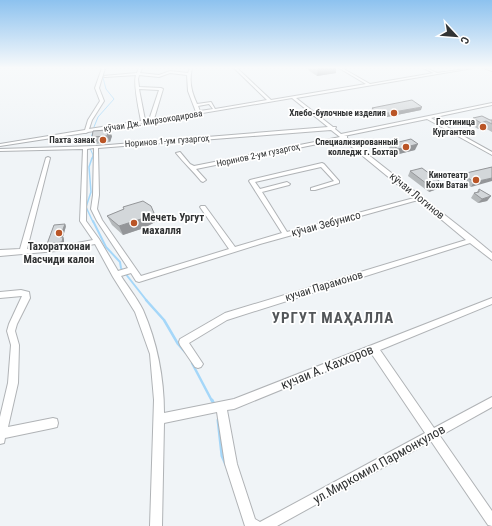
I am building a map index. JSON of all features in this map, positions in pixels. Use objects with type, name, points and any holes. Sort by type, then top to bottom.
[{"type":"street","points":[[86,132],[90,120],[102,101],[98,93]]},
{"type":"street","points":[[138,93],[143,122]]},
{"type":"street","points":[[153,121],[152,117],[160,93]]},
{"type":"street","points":[[190,93],[199,113]]},
{"type":"street","points":[[260,93],[270,102]]},
{"type":"street","name":"кӯчаи Дж. Мирзокодирова","points":[[0,145],[322,93]]},
{"type":"street","points":[[294,97],[334,128]]},
{"type":"street","points":[[195,105],[210,102],[214,108]]},
{"type":"street","name":"Норинов 2-ум гузаргоҳ","points":[[193,168],[492,104]]},
{"type":"street","points":[[429,118],[492,154]]},
{"type":"street","name":"кӯчаи Логинов","points":[[334,128],[492,257]]},
{"type":"street","name":"Норинов 1-ум гузаргоҳ","points":[[0,150],[90,147],[334,128]]},
{"type":"street","points":[[90,147],[83,221],[97,241],[116,275],[139,311],[154,354],[159,400],[156,526]]},
{"type":"street","points":[[90,147],[96,195],[94,209],[99,220],[133,269],[116,275]]},
{"type":"street","points":[[178,153],[188,165],[193,168],[202,180]]},
{"type":"street","points":[[23,251],[48,158]]},
{"type":"street","points":[[286,235],[252,181],[322,165],[337,182],[313,189]]},
{"type":"street","points":[[258,191],[287,184]]},
{"type":"street","name":"кӯчаи Зебунисо","points":[[133,269],[139,279],[233,250],[420,198]]},
{"type":"street","points":[[203,207],[233,250]]},
{"type":"street","name":"кучаи Парамонов","points":[[198,364],[183,342],[224,317],[472,240]]},
{"type":"street","points":[[0,252],[56,249],[97,241]]},
{"type":"street","points":[[0,295],[26,294],[26,298],[11,331],[15,345],[12,383],[1,435],[53,422]]},
{"type":"street","name":"кучаи А. Каххоров","points":[[158,419],[234,404],[492,301]]},
{"type":"street","points":[[374,348],[492,521]]},
{"type":"street","name":"ул.Миркомил Пармонкулов","points":[[265,526],[492,402]]},
{"type":"street","points":[[221,407],[231,464],[250,523],[256,526]]},
{"type":"building","points":[[412,100],[422,107],[388,113],[377,112],[372,108]]},
{"type":"building","points":[[482,116],[492,120],[492,124],[486,121],[481,123],[473,118]]},
{"type":"building","points":[[109,130],[107,136],[92,137],[93,131]]},
{"type":"building","points":[[411,139],[418,144],[398,149],[391,144]]},
{"type":"building","points":[[492,167],[492,178],[474,182],[462,174]]},
{"type":"building","points":[[422,168],[443,184],[431,187],[410,171]]},
{"type":"building","points":[[479,189],[491,196],[482,199],[474,193],[479,192]]},
{"type":"building","points":[[143,201],[151,206],[154,213],[119,226],[107,216],[124,209],[123,207]]},
{"type":"building","points":[[65,224],[60,237],[63,237],[62,242],[47,244],[54,225]]},
{"type":"waterway","points":[[94,127],[98,117],[114,99],[109,93]]},
{"type":"waterway","points":[[92,159],[93,155],[89,146],[93,131]]},
{"type":"waterway","points":[[92,158],[89,167],[91,192],[86,207],[93,222]]},
{"type":"waterway","points":[[93,221],[106,247],[120,262],[121,268],[147,301]]},
{"type":"waterway","points":[[146,300],[164,320],[178,344],[185,352]]},
{"type":"waterway","points":[[192,363],[212,401]]},
{"type":"waterway","points":[[212,400],[214,404]]},
{"type":"waterway","points":[[218,420],[222,456],[226,465]]},
{"type":"place","name":"Хлебо-булочные изделия","points":[[394,113]]},
{"type":"place","name":"Гостиница Кургантепа","points":[[483,127]]},
{"type":"place","name":"Пахта занак","points":[[103,140]]},
{"type":"place","name":"Специализированный колледж г. Бохтар","points":[[406,147]]},
{"type":"place","name":"Кинотеатр Кохи Ватан","points":[[476,180]]},
{"type":"place","name":"Мечеть Ургут махалля","points":[[134,223]]},
{"type":"place","name":"Тахоратхонаи Масчиди калон","points":[[59,233]]},
{"type":"district","name":"УРГУТ МАҲАЛЛА","points":[[333,318]]}]
